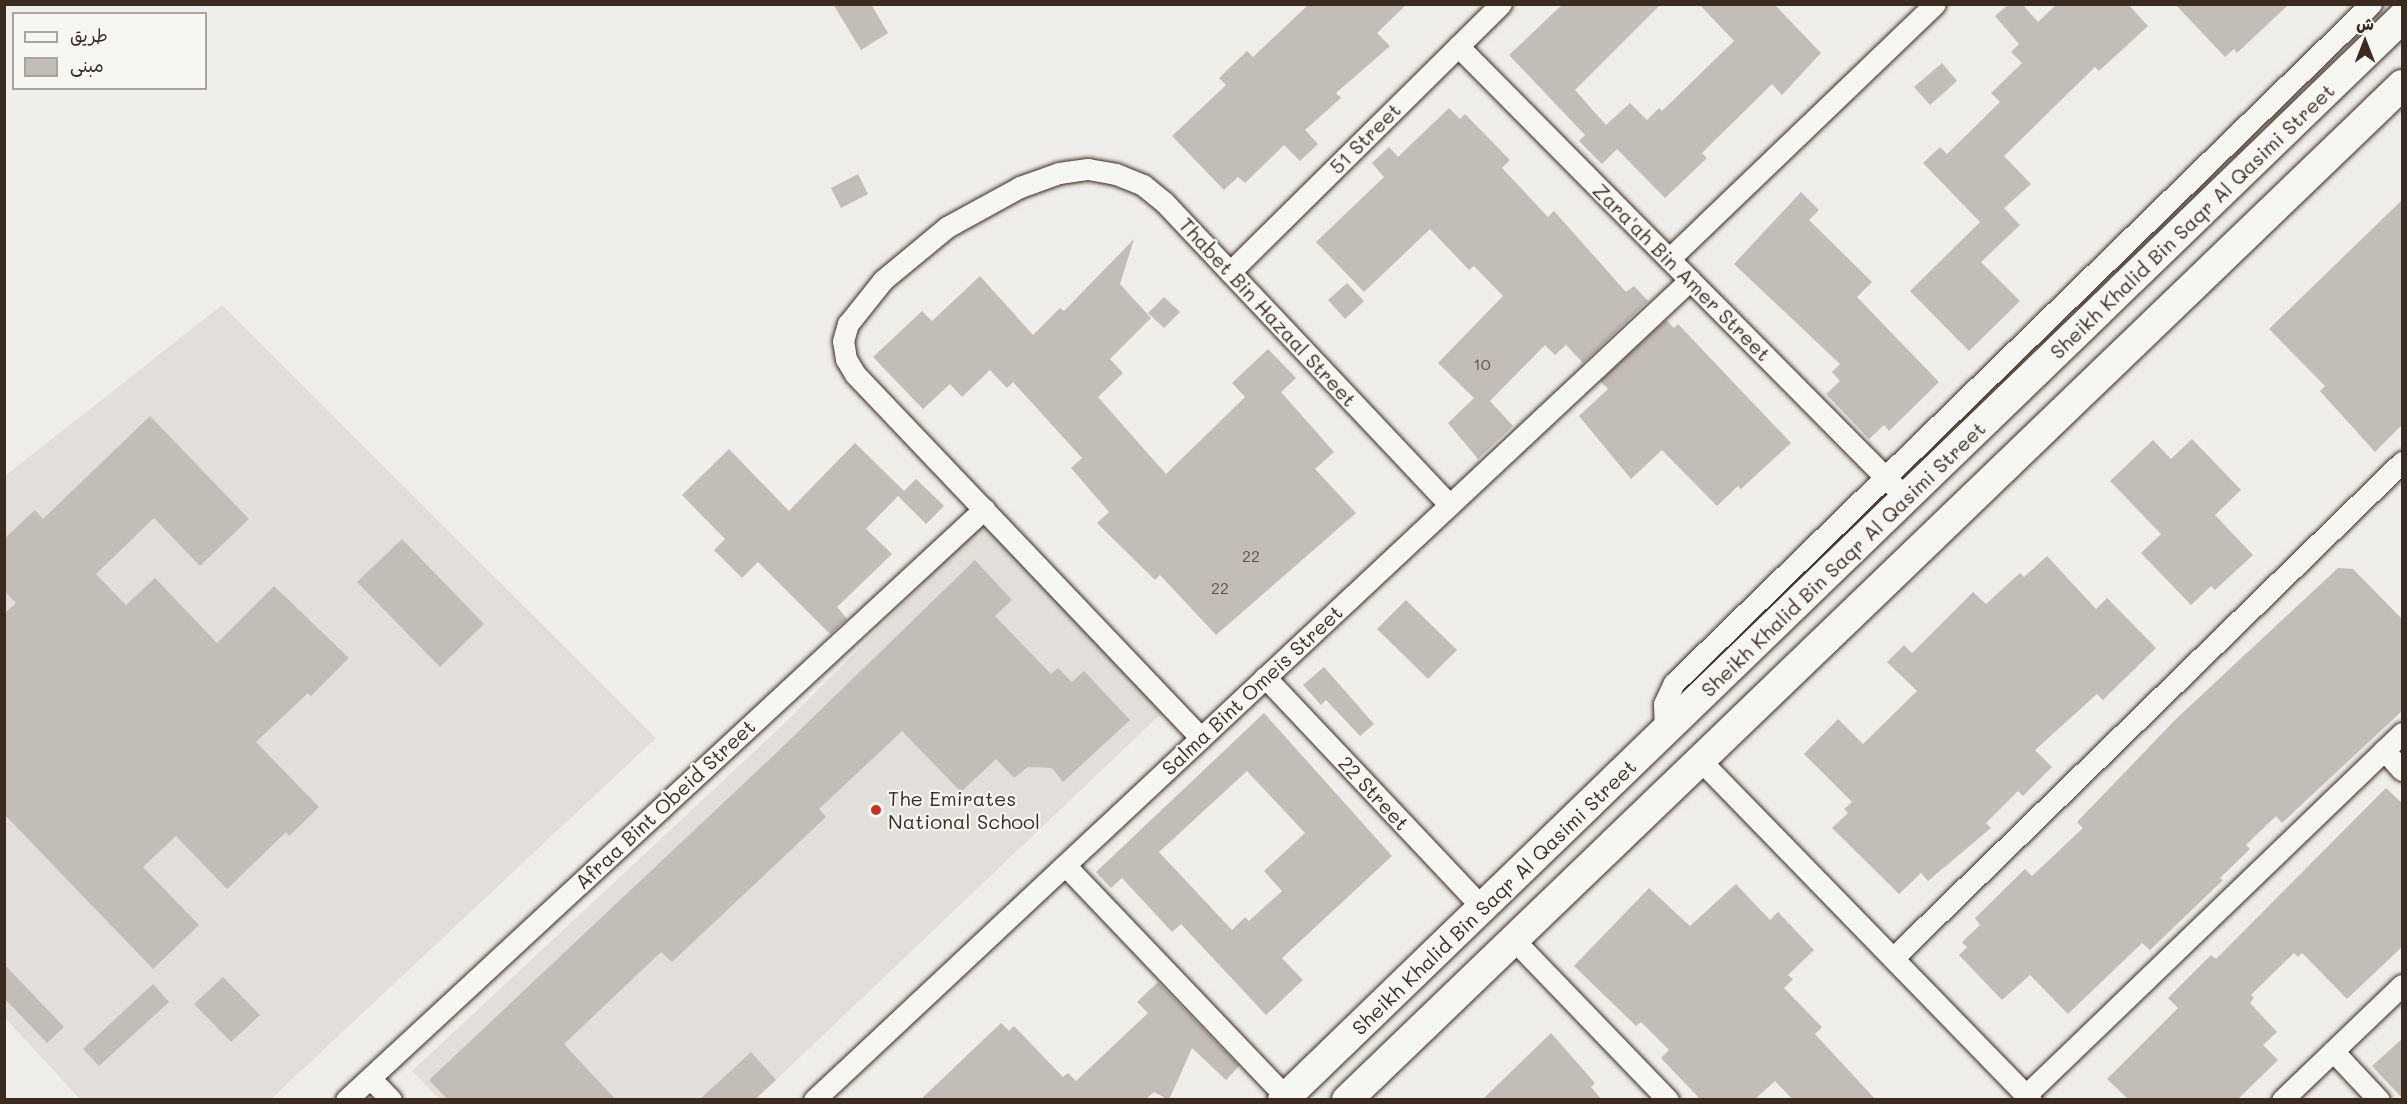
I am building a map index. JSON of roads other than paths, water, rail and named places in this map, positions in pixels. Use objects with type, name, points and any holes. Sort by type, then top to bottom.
[{"type":"main road","name":"Sheikh Khalid Bin Saqr Al Qasimi Street","points":[[1284,1098],[1665,732],[1896,488],[2403,18]]},
{"type":"main road","points":[[1347,1100],[2403,85]]},
{"type":"street","name":"51 Street","points":[[1230,272],[1501,4]]},
{"type":"street","points":[[1669,259],[1935,4]]},
{"type":"street","points":[[1896,488],[2371,4]]},
{"type":"street","name":"Zara'ah Bin Amer Street","points":[[1458,46],[1896,488]]},
{"type":"street","name":"Thabet Bin Hazaal Street","points":[[1201,738],[855,374],[846,359],[843,341],[855,311],[914,251],[982,205],[1059,173],[1088,169],[1116,174],[1143,185],[1230,272],[1450,505]]},
{"type":"street","name":"Salma Bint Omeis Street","points":[[814,1100],[1690,280]]},
{"type":"street","points":[[1893,958],[2403,462]]},
{"type":"street","name":"Afraa Bint Obeid Street","points":[[346,1100],[984,509]]},
{"type":"street","name":"22 Street","points":[[1265,677],[1483,908]]},
{"type":"street","points":[[1701,761],[2028,1097],[2403,733]]},
{"type":"street","points":[[2384,750],[2403,770]]},
{"type":"street","points":[[1065,865],[1284,1098]]},
{"type":"street","points":[[1515,941],[1668,1100]]},
{"type":"street","points":[[2282,1100],[2403,985]]},
{"type":"street","points":[[2333,1051],[2379,1100]]},
{"type":"street","points":[[370,1078],[391,1100]]},
{"type":"place","name":"The Emirates National School","points":[[876,810]]}]
